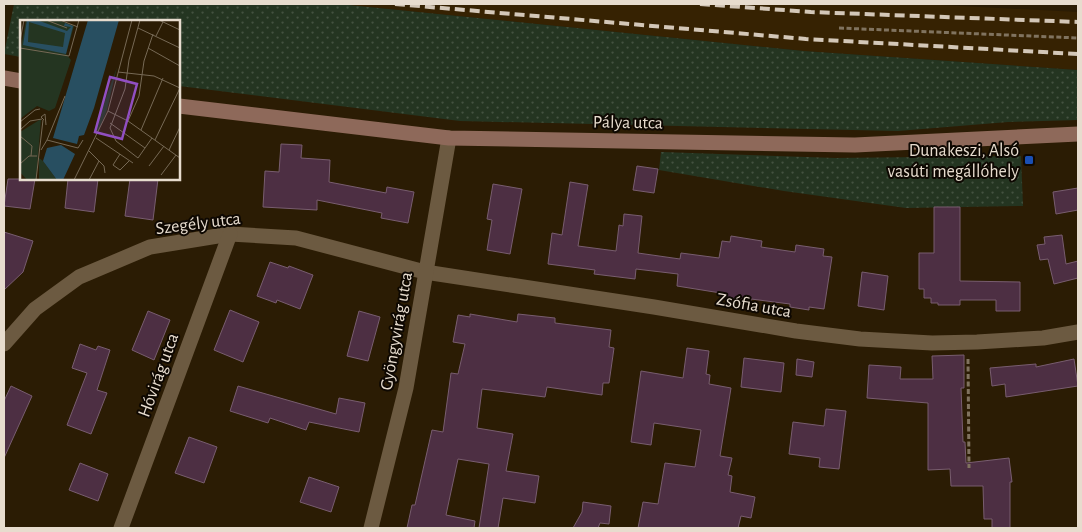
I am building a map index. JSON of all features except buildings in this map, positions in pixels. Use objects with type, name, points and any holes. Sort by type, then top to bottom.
[{"type":"street","points":[[4,78],[20,81]]},
{"type":"street","name":"Pálya utca","points":[[180,106],[449,138],[855,145],[1078,134]]},
{"type":"street","name":"Gyöngyvirág utca","points":[[371,528],[406,388],[449,138]]},
{"type":"street","name":"Szegély utca","points":[[4,344],[35,309],[79,277],[150,247],[230,234],[296,238],[425,272]]},
{"type":"street","name":"Hóvirág utca","points":[[121,528],[230,234]]},
{"type":"street","name":"Zsófia utca","points":[[425,272],[796,331],[860,339],[932,343],[968,342],[1043,338],[1078,332]]},
{"type":"path","points":[[839,28],[1078,38]]},
{"type":"path","points":[[968,342],[969,468]]},
{"type":"shaded area","points":[[339,4],[922,4],[1078,12],[1078,70],[804,51]]},
{"type":"green space","points":[[14,4],[339,4],[804,51],[1078,70],[1078,120],[1008,122],[898,131],[460,121],[180,86],[180,20],[20,20],[20,57],[4,54]]},
{"type":"green space","points":[[661,152],[835,158],[1021,156],[1023,206],[906,208],[784,191],[659,170]]},
{"type":"railway","points":[[395,4],[806,39],[1078,54]]},
{"type":"railway","points":[[700,4],[811,12],[1078,22]]},
{"type":"place","name":"Dunakeszi, Alsó vasúti megállóhely","points":[[1029,160]]}]
